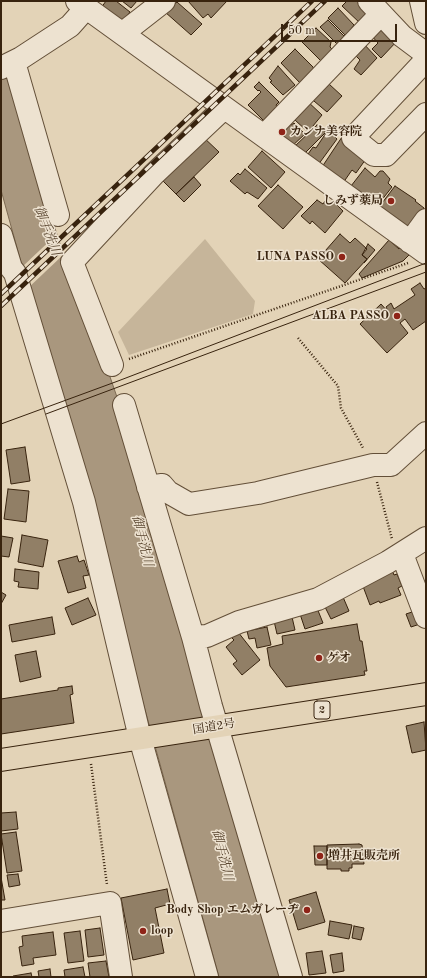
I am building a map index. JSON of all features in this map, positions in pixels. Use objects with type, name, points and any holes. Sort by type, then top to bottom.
[{"type":"highway","name":"国道2号","points":[[1,760],[426,694]]},
{"type":"street","points":[[123,33],[164,1]]},
{"type":"street","points":[[421,1],[426,23]]},
{"type":"street","points":[[58,215],[8,65],[70,26],[81,5],[123,33],[264,136],[416,252],[426,220]]},
{"type":"street","points":[[264,136],[375,7],[402,36],[426,54]]},
{"type":"street","points":[[426,60],[353,138],[374,155],[386,155],[426,114]]},
{"type":"street","points":[[112,365],[72,262],[154,174],[224,108]]},
{"type":"street","points":[[1,235],[11,268],[15,273],[84,502],[207,977]]},
{"type":"street","points":[[124,405],[193,637],[216,727],[291,977]]},
{"type":"street","points":[[148,487],[162,485],[168,492],[190,504],[258,493],[373,465],[391,465],[426,433]]},
{"type":"street","points":[[193,637],[207,636],[239,622],[318,599],[399,556],[426,538]]},
{"type":"street","points":[[399,556],[426,617]]},
{"type":"street","points":[[1,921],[110,903],[121,977]]},
{"type":"path","points":[[112,365],[416,252]]},
{"type":"path","points":[[298,338],[338,386],[342,408],[373,465],[399,556]]},
{"type":"path","points":[[91,763],[110,903]]},
{"type":"shaded area","points":[[205,239],[255,301],[253,314],[129,355],[118,332]]},
{"type":"water","name":"御手洗川","points":[[1,59],[10,79],[40,182],[73,284],[118,400],[286,977],[219,977],[1,190]]},
{"type":"pier","points":[[57,234],[63,255],[26,290],[21,268]]},
{"type":"building","points":[[106,1],[116,1],[130,12],[121,24],[101,8]]},
{"type":"building","points":[[122,1],[137,1],[131,8]]},
{"type":"building","points":[[188,1],[227,1],[211,18],[208,14],[203,18]]},
{"type":"building","points":[[347,1],[364,1],[371,9],[361,24],[342,6]]},
{"type":"building","points":[[177,2],[202,24],[191,35],[165,12]]},
{"type":"building","points":[[338,8],[354,25],[346,36],[328,18]]},
{"type":"building","points":[[328,20],[345,37],[337,44],[320,27]]},
{"type":"building","points":[[383,26],[398,40],[381,58],[372,49],[378,43],[370,34]]},
{"type":"building","points":[[316,28],[331,42],[330,47],[333,50],[322,62],[302,42]]},
{"type":"building","points":[[362,42],[377,58],[361,75],[354,69],[360,60],[352,52]]},
{"type":"building","points":[[295,49],[313,67],[314,70],[300,83],[281,63]]},
{"type":"building","points":[[278,66],[295,85],[283,95],[270,82],[272,81],[269,78]]},
{"type":"building","points":[[321,81],[327,87],[329,84],[342,96],[327,112],[308,96]]},
{"type":"building","points":[[259,82],[279,102],[276,105],[277,107],[264,121],[248,105],[261,92],[254,87]]},
{"type":"building","points":[[305,99],[322,115],[308,132],[295,120],[299,116],[294,111]]},
{"type":"building","points":[[288,121],[291,125],[294,123],[305,134],[290,148],[273,131]]},
{"type":"building","points":[[317,125],[326,132],[301,157],[294,147]]},
{"type":"building","points":[[328,130],[337,139],[318,165],[306,157],[313,147],[316,148]]},
{"type":"building","points":[[201,135],[219,152],[176,194],[158,176]]},
{"type":"building","points":[[342,137],[368,156],[356,173],[352,170],[343,183],[320,170]]},
{"type":"building","points":[[262,151],[285,172],[271,188],[248,167]]},
{"type":"building","points":[[365,168],[375,177],[380,171],[383,171],[390,179],[388,183],[392,187],[377,206],[351,186]]},
{"type":"building","points":[[245,169],[267,188],[258,199],[247,192],[245,194],[230,181],[238,173],[240,175]]},
{"type":"building","points":[[194,177],[201,185],[184,202],[176,194]]},
{"type":"building","points":[[278,185],[303,207],[283,229],[258,206]]},
{"type":"building","points":[[395,186],[416,200],[415,201],[424,208],[408,229],[379,207]]},
{"type":"building","points":[[317,200],[323,204],[325,201],[329,204],[333,201],[343,211],[325,233],[312,221],[310,224],[301,216]]},
{"type":"building","name":"LUNA PASSO","points":[[340,234],[350,243],[355,238],[367,249],[362,255],[367,259],[345,283],[318,259]]},
{"type":"building","points":[[389,240],[399,249],[401,247],[410,254],[403,261],[362,278],[359,274]]},
{"type":"building","points":[[368,244],[375,250],[364,263],[367,259],[362,255]]},
{"type":"building","name":"ALBA PASSO","points":[[420,283],[424,289],[426,288],[426,321],[413,330],[405,319],[400,323],[408,333],[387,353],[360,324],[381,304],[389,313],[386,307],[391,303],[394,309],[415,295],[411,289]]},
{"type":"building","points":[[25,447],[30,481],[11,484],[6,450]]},
{"type":"building","points":[[8,489],[29,491],[26,522],[4,519]]},
{"type":"building","points":[[22,535],[48,540],[43,567],[18,562]]},
{"type":"building","points":[[1,536],[13,538],[9,557],[1,556]]},
{"type":"building","points":[[77,556],[79,562],[84,560],[89,575],[83,576],[86,588],[68,593],[58,561]]},
{"type":"building","points":[[15,569],[39,572],[38,589],[18,587],[19,582],[14,581]]},
{"type":"building","points":[[392,570],[394,575],[397,574],[402,586],[398,588],[401,595],[370,605],[361,581]]},
{"type":"building","points":[[1,592],[6,595],[1,604]]},
{"type":"building","points":[[343,597],[349,611],[331,619],[324,605]]},
{"type":"building","points":[[88,598],[96,615],[72,625],[65,608]]},
{"type":"building","points":[[317,608],[323,623],[305,629],[300,614]]},
{"type":"building","points":[[418,610],[423,623],[411,627],[406,614]]},
{"type":"building","points":[[52,617],[55,634],[12,642],[9,625]]},
{"type":"building","points":[[292,617],[295,630],[277,634],[274,621]]},
{"type":"building","points":[[357,624],[360,641],[362,641],[367,671],[364,671],[365,675],[286,687],[270,666],[267,648],[283,644],[282,636]]},
{"type":"building","points":[[267,627],[271,645],[257,648],[255,638],[249,639],[247,631]]},
{"type":"building","points":[[238,632],[260,660],[242,675],[233,664],[237,661],[226,647],[234,640],[231,637]]},
{"type":"building","points":[[36,651],[41,677],[20,682],[15,655]]},
{"type":"building","points":[[72,686],[73,694],[70,695],[74,723],[1,734],[1,699],[58,690],[58,688]]},
{"type":"building","points":[[424,722],[426,750],[412,753],[406,726]]},
{"type":"building","points":[[16,812],[18,829],[1,831],[1,813]]},
{"type":"building","points":[[16,832],[22,871],[7,873],[1,834]]},
{"type":"building","points":[[327,845],[362,845],[364,864],[352,864],[352,868],[349,868],[349,871],[341,871],[341,869],[327,869]]},
{"type":"building","points":[[314,846],[327,846],[327,865],[315,865]]},
{"type":"building","points":[[18,874],[20,885],[9,887],[7,875]]},
{"type":"building","points":[[1,877],[5,900],[1,900]]},
{"type":"building","name":"loop","points":[[167,889],[170,904],[155,908],[164,953],[133,960],[121,898]]},
{"type":"building","points":[[316,892],[325,922],[298,930],[289,900]]},
{"type":"building","points":[[330,921],[352,925],[349,939],[328,935]]},
{"type":"building","points":[[354,926],[364,928],[361,940],[352,938]]},
{"type":"building","points":[[100,928],[104,955],[88,957],[85,930]]},
{"type":"building","points":[[80,931],[84,961],[68,963],[64,933]]},
{"type":"building","points":[[53,932],[56,955],[33,958],[34,964],[22,966],[19,947],[23,946],[22,936]]},
{"type":"building","points":[[322,951],[326,973],[309,975],[306,953]]},
{"type":"building","points":[[342,953],[344,971],[333,973],[330,955]]},
{"type":"building","points":[[106,961],[109,977],[90,977],[88,963]]},
{"type":"building","points":[[83,967],[85,977],[65,977],[64,970]]},
{"type":"building","points":[[50,969],[51,977],[39,977],[38,971]]},
{"type":"building","points":[[31,973],[32,977],[13,977],[13,976]]},
{"type":"tram line","points":[[1,424],[118,381],[426,263]]},
{"type":"tram line","points":[[46,414],[426,272]]},
{"type":"railway","points":[[1,294],[312,1]]},
{"type":"railway","points":[[1,306],[325,1]]},
{"type":"place","name":"カンナ美容院","points":[[282,132]]},
{"type":"place","name":"しみず薬局","points":[[391,201]]},
{"type":"place","name":"LUNA PASSO","points":[[342,257]]},
{"type":"place","name":"ALBA PASSO","points":[[397,316]]},
{"type":"place","name":"ゲオ","points":[[319,658]]},
{"type":"place","name":"増井瓦販売所","points":[[320,856]]},
{"type":"place","name":"Body Shop エムガレーヂ","points":[[307,910]]},
{"type":"place","name":"loop","points":[[143,931]]}]
